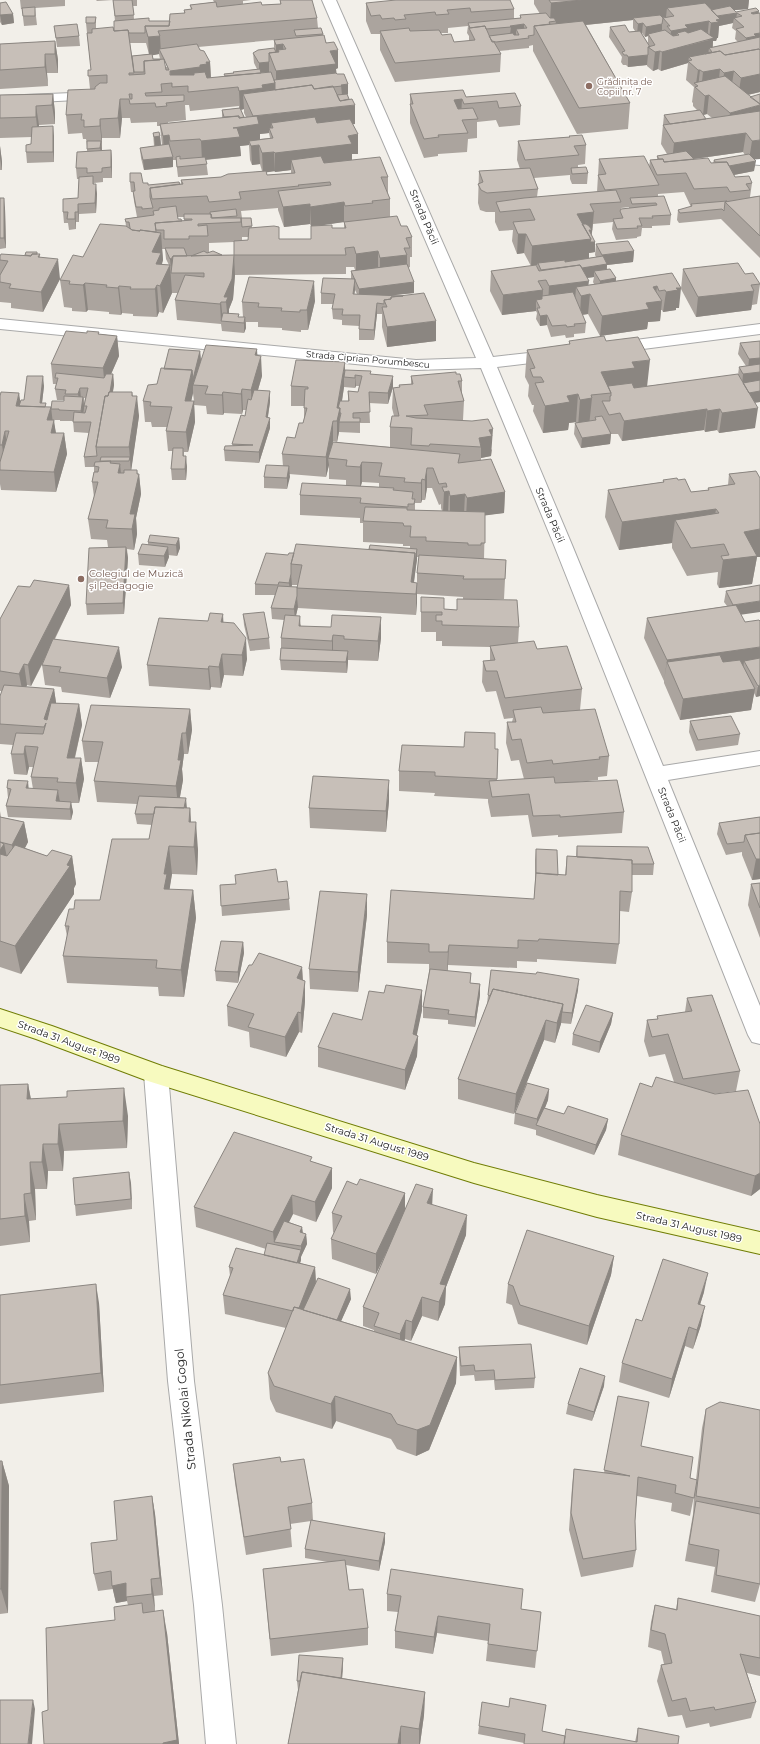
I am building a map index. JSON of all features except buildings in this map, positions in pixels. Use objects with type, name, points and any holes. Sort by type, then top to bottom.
[{"type":"main road","name":"Strada 31 August 1989","points":[[0,1018],[44,1032],[156,1074],[474,1173],[596,1206],[760,1242]]},
{"type":"street","name":"Strada Păcii","points":[[329,0],[487,364],[563,545],[760,1035]]},
{"type":"street","points":[[0,100],[72,97]]},
{"type":"street","name":"Strada Ciprian Porumbescu","points":[[0,324],[416,365],[487,364],[573,353]]},
{"type":"street","points":[[596,350],[760,329]]},
{"type":"street","points":[[656,775],[760,758]]},
{"type":"street","name":"Strada Nikolai Gogol","points":[[156,1074],[181,1381],[208,1605],[221,1744]]},
{"type":"place","name":"Grădinița de Copii nr. 7","points":[[589,86]]},
{"type":"place","name":"Colegiul de Muzică şi Pedagogie","points":[[81,579]]}]
